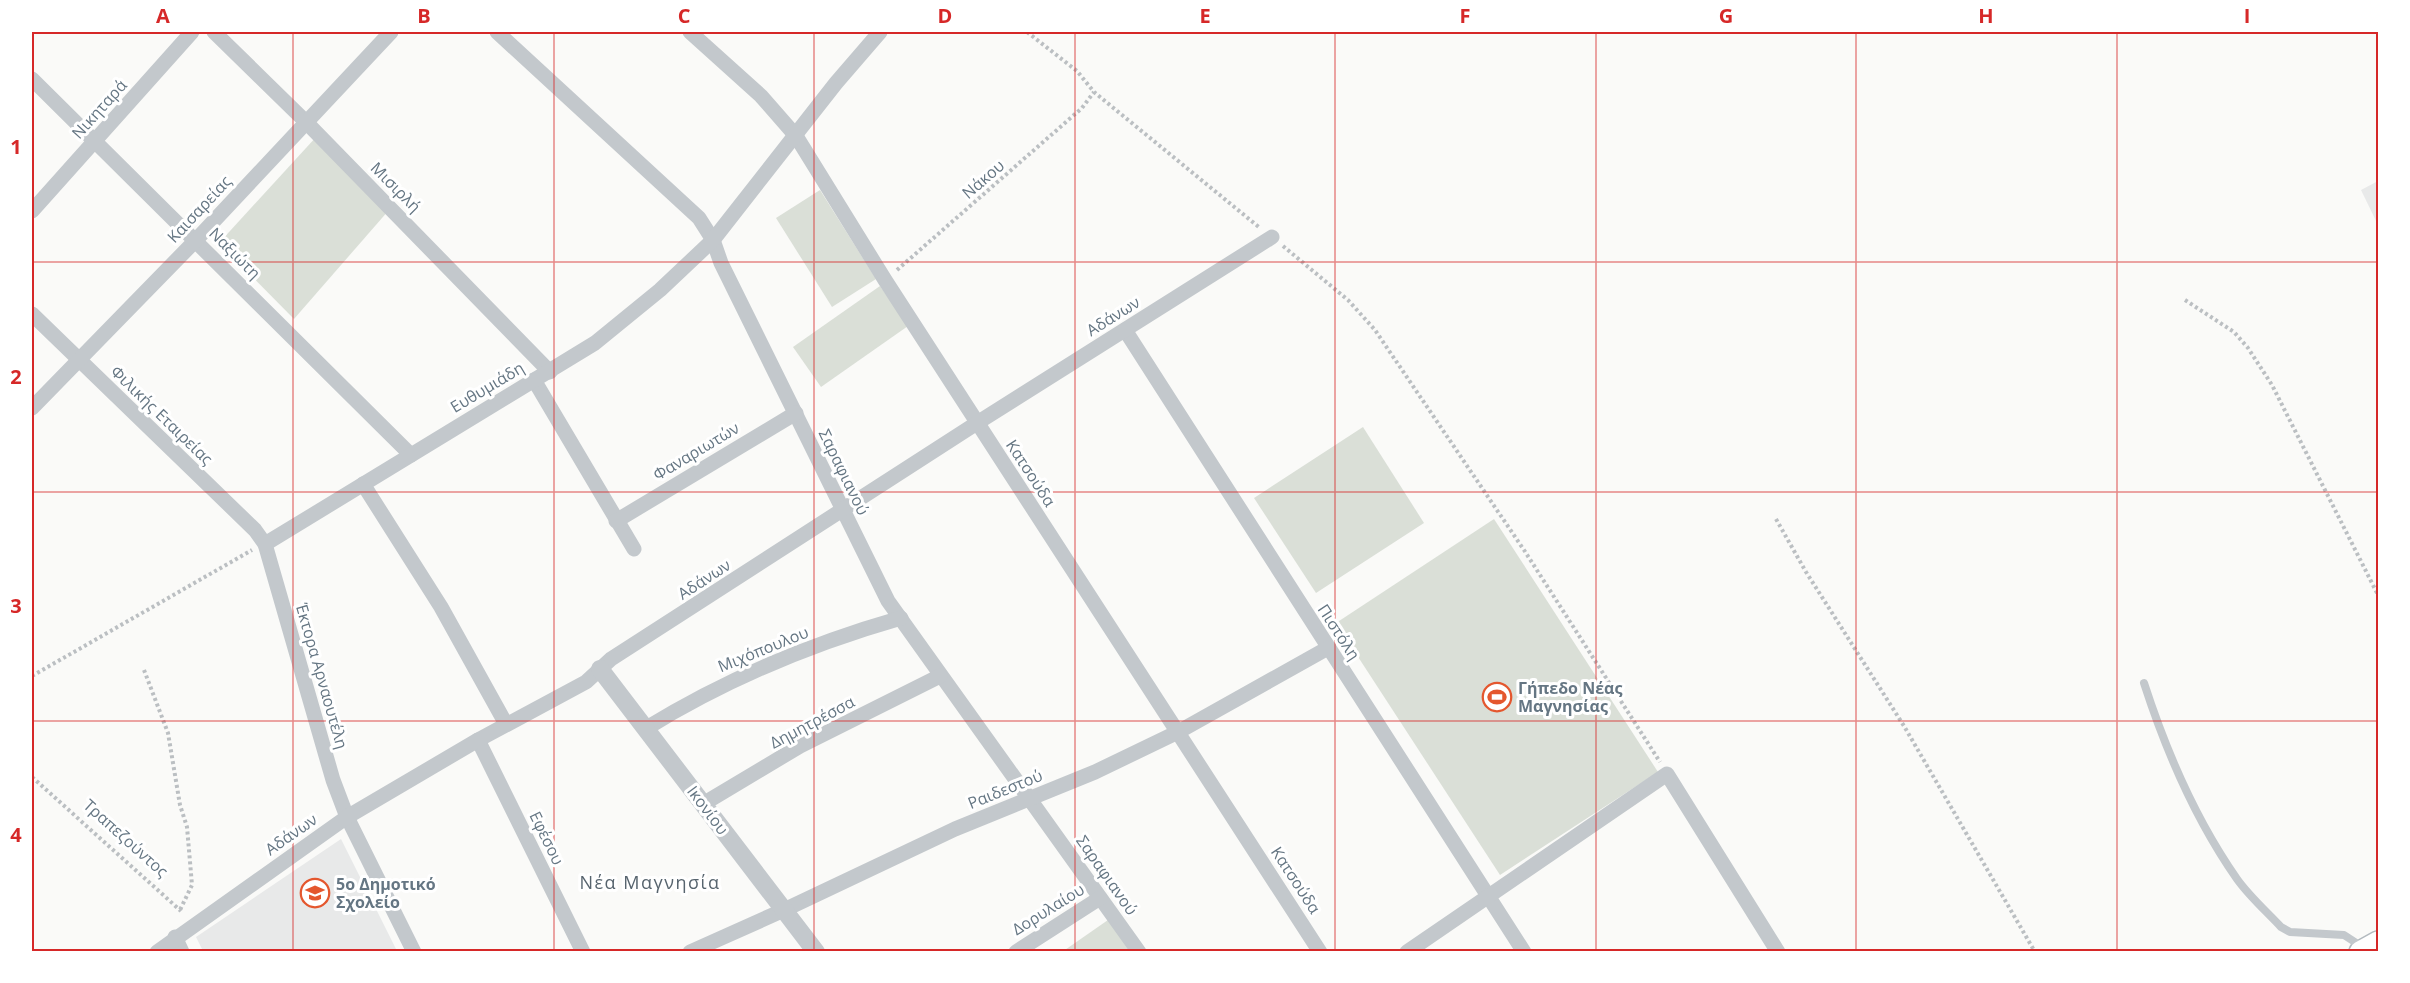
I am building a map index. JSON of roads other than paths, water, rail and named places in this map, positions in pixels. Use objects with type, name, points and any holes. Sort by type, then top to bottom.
[{"type":"street","name":"Νικηταρά","points":[[32,210],[192,32]]},
{"type":"street","name":"Μισιρλή","points":[[214,32],[305,121],[550,372]]},
{"type":"street","name":"Καισαρείας","points":[[32,408],[196,240],[305,121],[391,32]]},
{"type":"street","name":"Σαραφιανού","points":[[497,32],[699,218],[713,240],[721,264],[888,601],[1139,951]]},
{"type":"street","name":"Κατσούδα","points":[[690,32],[761,96],[796,136],[885,280],[1320,951]]},
{"type":"street","name":"Ευθυμιάδη","points":[[265,544],[596,344],[660,290],[713,240],[836,83],[880,32]]},
{"type":"street","name":"Ναξιώτη","points":[[32,79],[411,454]]},
{"type":"street","name":"Αδάνων","points":[[157,951],[347,817],[506,724],[586,682],[611,659],[977,423],[1272,237]]},
{"type":"street","name":"Φιλικής Εταιρείας","points":[[32,314],[255,530],[265,544]]},
{"type":"street","name":"Πιστόλη","points":[[1125,330],[1524,951]]},
{"type":"street","points":[[534,380],[634,549]]},
{"type":"street","name":"Φαναριωτών","points":[[616,521],[795,413]]},
{"type":"street","points":[[363,484],[441,607],[506,724]]},
{"type":"street","name":"Έκτορα Αρναουτέλη","points":[[265,544],[333,780],[347,817],[414,951]]},
{"type":"street","name":"Μιχόπουλου","points":[[645,729],[726,682],[777,660],[901,618]]},
{"type":"street","name":"Ραιδεστού","points":[[690,951],[784,910],[955,829],[1095,772],[1178,732],[1328,648]]},
{"type":"street","name":"Ικονίου","points":[[600,669],[816,951]]},
{"type":"street","name":"Δημητρέσσα","points":[[703,804],[800,746],[940,676]]},
{"type":"street","name":"Εφέσου","points":[[478,740],[583,951]]},
{"type":"street","points":[[1407,951],[1667,774],[1778,951]]},
{"type":"street","name":"Δορυλαίου","points":[[1016,951],[1100,898]]},
{"type":"street","points":[[175,937],[182,951]]},
{"type":"lane","points":[[2144,682],[2161,735],[2197,813],[2237,880],[2280,927],[2290,932],[2344,935],[2368,948]]},
{"type":"place","name":"Γήπεδο Νέας Μαγνησίας","points":[[1497,697]]},
{"type":"place","name":"5ο Δημοτικό Σχολείο","points":[[315,893]]},
{"type":"district","name":"Νέα Μαγνησία","points":[[650,883]]}]
